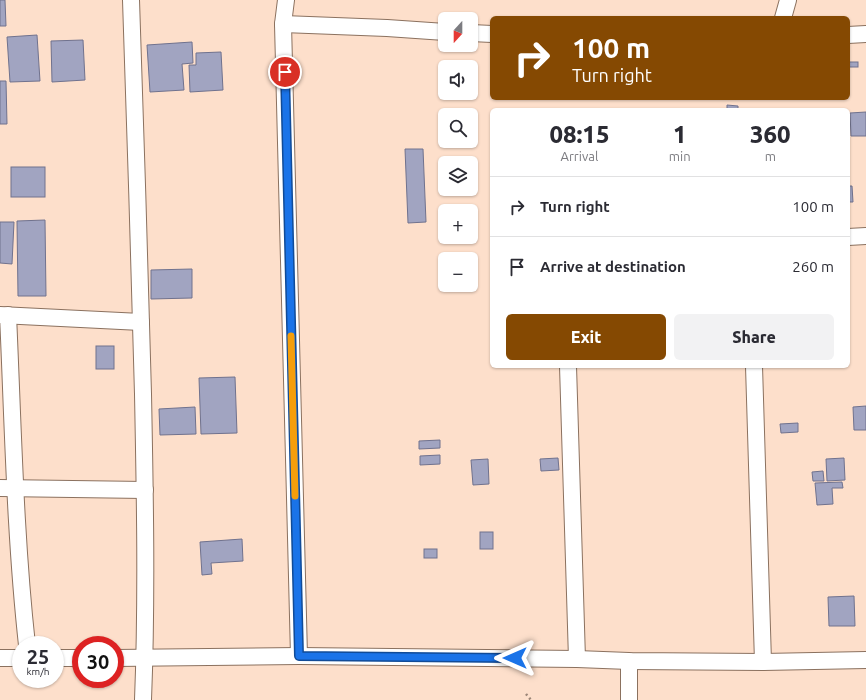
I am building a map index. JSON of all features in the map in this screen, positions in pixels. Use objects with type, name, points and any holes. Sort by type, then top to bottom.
[{"type":"street","points":[[131,0],[145,490],[145,658],[143,700]]},
{"type":"street","points":[[286,0],[283,24],[299,656]]},
{"type":"street","points":[[784,16],[788,0]]},
{"type":"street","points":[[283,24],[438,32]]},
{"type":"street","points":[[478,33],[490,34]]},
{"type":"street","points":[[850,35],[866,34]]},
{"type":"street","points":[[850,237],[866,236]]},
{"type":"street","points":[[26,636],[8,488],[4,315],[141,322]]},
{"type":"street","points":[[568,368],[577,659]]},
{"type":"street","points":[[754,368],[763,662]]},
{"type":"street","points":[[8,488],[145,490]]},
{"type":"street","points":[[124,658],[299,656],[763,662],[866,660]]},
{"type":"street","points":[[0,658],[12,658]]},
{"type":"street","points":[[629,661],[629,700]]},
{"type":"path","points":[[526,694],[532,700]]},
{"type":"building","points":[[0,0],[5,0],[6,26],[0,26]]},
{"type":"building","points":[[37,35],[40,81],[10,82],[7,37]]},
{"type":"building","points":[[83,40],[85,80],[52,82],[51,41]]},
{"type":"building","points":[[192,42],[193,63],[182,64],[184,90],[150,92],[147,45]]},
{"type":"building","points":[[221,52],[223,90],[190,92],[189,65],[196,65],[196,53]]},
{"type":"building","points":[[850,62],[858,62],[858,67],[850,67]]},
{"type":"building","points":[[0,81],[6,81],[7,124],[0,124]]},
{"type":"building","points":[[727,105],[738,106],[738,108],[727,108]]},
{"type":"building","points":[[866,112],[866,136],[851,136],[850,113]]},
{"type":"building","points":[[405,149],[423,149],[426,222],[408,223]]},
{"type":"building","points":[[11,167],[45,167],[45,197],[11,197]]},
{"type":"building","points":[[850,186],[852,186],[853,202],[850,202]]},
{"type":"building","points":[[45,220],[46,296],[18,296],[17,221]]},
{"type":"building","points":[[0,222],[14,222],[12,264],[0,263]]},
{"type":"building","points":[[192,269],[192,298],[151,299],[151,270]]},
{"type":"building","points":[[96,346],[114,346],[114,369],[96,369]]},
{"type":"building","points":[[235,377],[237,433],[201,434],[199,378]]},
{"type":"building","points":[[866,406],[866,430],[854,430],[853,407]]},
{"type":"building","points":[[195,407],[196,434],[160,435],[159,409]]},
{"type":"building","points":[[798,423],[798,432],[781,433],[780,424]]},
{"type":"building","points":[[440,440],[440,448],[419,449],[419,441]]},
{"type":"building","points":[[440,455],[440,464],[420,465],[420,456]]},
{"type":"building","points":[[558,458],[559,470],[541,471],[540,459]]},
{"type":"building","points":[[844,458],[845,480],[827,481],[826,459]]},
{"type":"building","points":[[488,459],[489,484],[473,485],[471,460]]},
{"type":"building","points":[[823,471],[824,481],[813,481],[812,472]]},
{"type":"building","points":[[842,482],[843,488],[832,488],[833,504],[817,505],[815,483]]},
{"type":"building","points":[[480,532],[493,532],[493,549],[480,549]]},
{"type":"building","points":[[242,539],[243,561],[211,563],[212,574],[202,575],[200,542]]},
{"type":"building","points":[[424,549],[437,549],[437,558],[424,558]]},
{"type":"building","points":[[854,596],[855,626],[829,626],[828,597]]},
{"type":"slow traffic","points":[[291,336],[295,496]]},
{"type":"route","points":[[285,72],[299,656],[515,658]]}]
